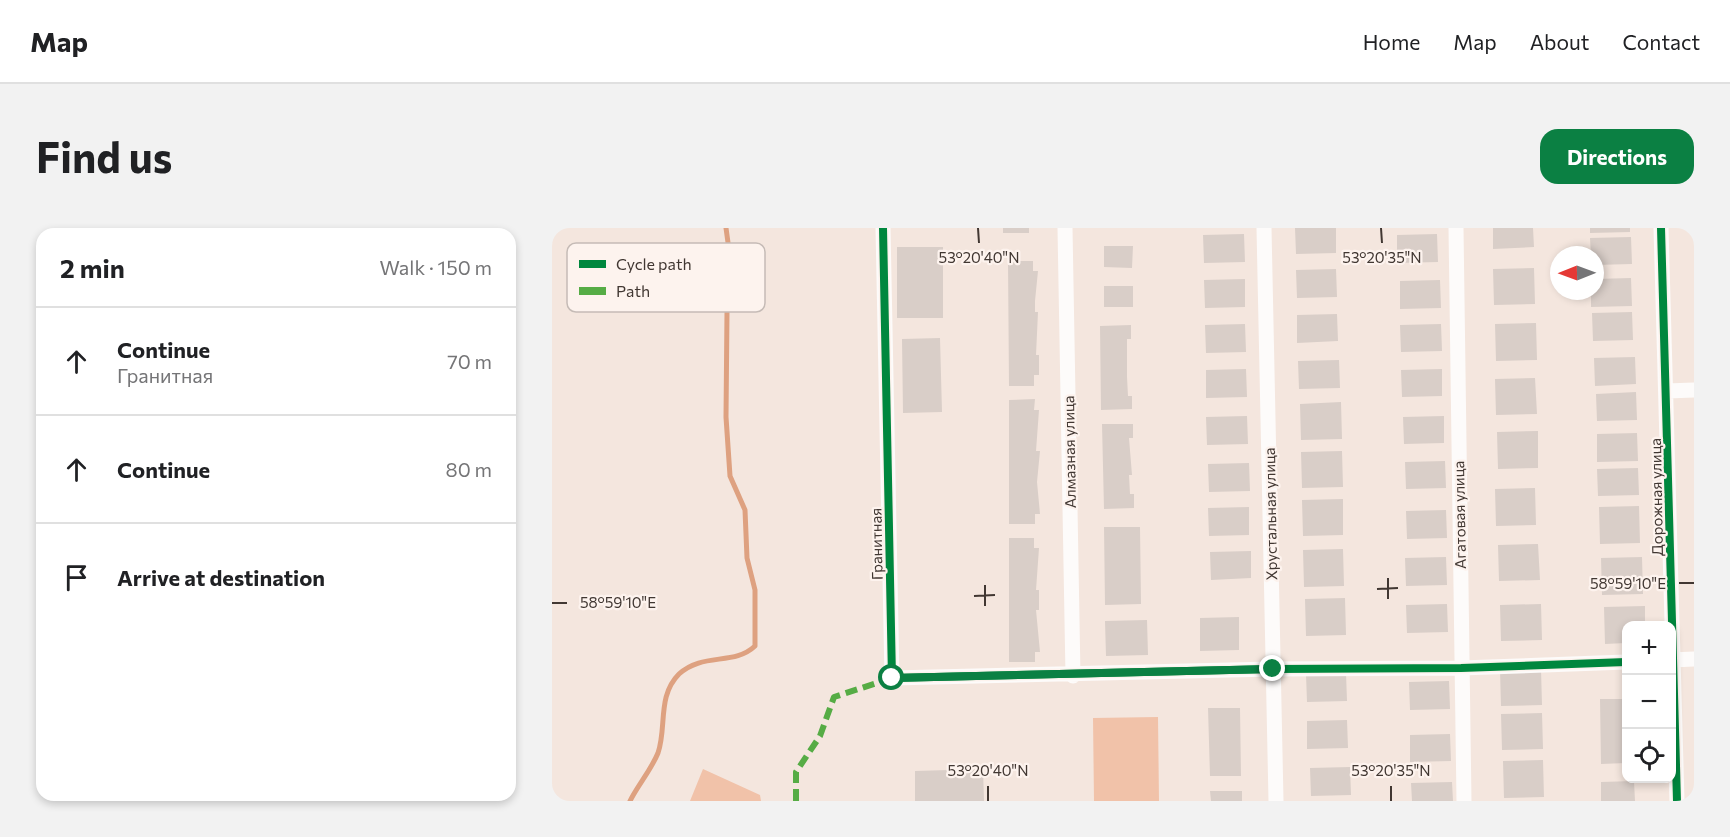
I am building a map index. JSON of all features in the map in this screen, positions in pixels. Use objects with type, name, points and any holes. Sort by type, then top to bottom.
[{"type":"street","name":"Гранитная","points":[[883,228],[892,678],[1073,676]]},
{"type":"street","name":"Алмазная улица","points":[[1065,228],[1073,676]]},
{"type":"street","name":"Хрустальная улица","points":[[1264,228],[1276,801]]},
{"type":"street","name":"Агатовая улица","points":[[1456,228],[1464,801]]},
{"type":"street","name":"Дорожная улица","points":[[1661,228],[1672,621]]},
{"type":"street","points":[[1667,391],[1694,390]]},
{"type":"street","points":[[1676,660],[1694,659]]},
{"type":"street","points":[[1073,676],[1273,669],[1461,668],[1622,662]]},
{"type":"street","name":"Дорожная улица","points":[[1673,675],[1677,801]]},
{"type":"shaded area","points":[[1158,717],[1159,801],[1094,801],[1093,718]]},
{"type":"shaded area","points":[[703,769],[760,795],[761,801],[690,801]]},
{"type":"building","points":[[1003,228],[1029,228],[1029,233],[1003,233]]},
{"type":"building","points":[[1295,228],[1336,228],[1336,253],[1296,254]]},
{"type":"building","points":[[1493,228],[1533,228],[1534,247],[1493,249]]},
{"type":"building","points":[[1590,228],[1630,228],[1630,232],[1590,233]]},
{"type":"building","points":[[1244,234],[1245,262],[1204,263],[1203,235]]},
{"type":"building","points":[[1437,234],[1438,262],[1397,263],[1397,235]]},
{"type":"building","points":[[1631,237],[1632,264],[1604,265],[1604,246],[1590,246],[1590,238]]},
{"type":"building","points":[[1104,246],[1133,246],[1132,268],[1104,267]]},
{"type":"building","points":[[897,247],[943,247],[943,318],[897,318]]},
{"type":"building","points":[[1008,261],[1033,261],[1033,271],[1038,271],[1035,312],[1038,312],[1036,355],[1039,355],[1039,375],[1034,375],[1034,386],[1009,386]]},
{"type":"building","points":[[1534,268],[1535,304],[1494,305],[1493,269]]},
{"type":"building","points":[[1336,269],[1337,297],[1297,298],[1296,270]]},
{"type":"building","points":[[1631,278],[1632,306],[1591,307],[1591,300],[1604,300],[1604,279]]},
{"type":"building","points":[[1245,279],[1245,307],[1205,308],[1204,280]]},
{"type":"building","points":[[1440,280],[1441,308],[1400,309],[1400,281]]},
{"type":"building","points":[[1104,286],[1133,286],[1133,307],[1104,307]]},
{"type":"building","points":[[1632,312],[1633,340],[1593,341],[1592,313]]},
{"type":"building","points":[[1337,314],[1338,341],[1297,343],[1297,315]]},
{"type":"building","points":[[1536,323],[1537,360],[1496,361],[1495,324]]},
{"type":"building","points":[[1245,324],[1246,352],[1206,353],[1205,325]]},
{"type":"building","points":[[1441,324],[1442,351],[1401,352],[1400,325]]},
{"type":"building","points":[[1131,325],[1131,339],[1127,339],[1127,377],[1128,396],[1132,396],[1132,409],[1101,410],[1100,326]]},
{"type":"building","points":[[940,338],[942,412],[903,413],[902,339]]},
{"type":"building","points":[[1635,357],[1636,384],[1595,386],[1594,358]]},
{"type":"building","points":[[1339,360],[1340,388],[1299,389],[1298,361]]},
{"type":"building","points":[[1246,369],[1247,397],[1206,398],[1206,370]]},
{"type":"building","points":[[1442,369],[1442,396],[1402,397],[1401,370]]},
{"type":"building","points":[[1535,378],[1537,414],[1496,415],[1495,379]]},
{"type":"building","points":[[1636,392],[1637,420],[1597,421],[1596,394]]},
{"type":"building","points":[[1035,399],[1034,410],[1039,410],[1036,451],[1040,451],[1037,482],[1040,514],[1035,514],[1035,524],[1009,524],[1009,400]]},
{"type":"building","points":[[1341,402],[1342,439],[1301,440],[1300,404]]},
{"type":"building","points":[[1247,416],[1248,444],[1207,445],[1206,417]]},
{"type":"building","points":[[1444,416],[1444,443],[1404,444],[1403,417]]},
{"type":"building","points":[[1102,424],[1133,424],[1133,438],[1129,438],[1132,475],[1129,475],[1130,494],[1134,494],[1134,508],[1104,509]]},
{"type":"building","points":[[1538,431],[1538,468],[1498,469],[1497,432]]},
{"type":"building","points":[[1637,433],[1638,461],[1597,462],[1597,434]]},
{"type":"building","points":[[1342,451],[1343,487],[1302,488],[1301,452]]},
{"type":"building","points":[[1445,461],[1446,488],[1406,489],[1405,462]]},
{"type":"building","points":[[1249,463],[1250,491],[1209,492],[1208,464]]},
{"type":"building","points":[[1638,468],[1639,495],[1598,496],[1597,469]]},
{"type":"building","points":[[1535,488],[1536,525],[1496,526],[1495,489]]},
{"type":"building","points":[[1343,499],[1343,535],[1303,536],[1302,500]]},
{"type":"building","points":[[1639,506],[1640,543],[1600,544],[1599,507]]},
{"type":"building","points":[[1249,507],[1249,535],[1209,536],[1208,508]]},
{"type":"building","points":[[1446,510],[1447,538],[1407,539],[1406,511]]},
{"type":"building","points":[[1104,527],[1140,527],[1141,604],[1105,605]]},
{"type":"building","points":[[1009,538],[1034,538],[1034,548],[1039,548],[1036,590],[1039,590],[1039,610],[1036,610],[1040,652],[1035,652],[1035,662],[1009,662]]},
{"type":"building","points":[[1538,544],[1540,580],[1499,581],[1498,545]]},
{"type":"building","points":[[1343,549],[1344,586],[1304,587],[1303,550]]},
{"type":"building","points":[[1251,551],[1251,578],[1211,580],[1210,552]]},
{"type":"building","points":[[1446,557],[1447,585],[1406,586],[1405,558]]},
{"type":"building","points":[[1642,557],[1643,594],[1602,595],[1601,558]]},
{"type":"building","points":[[1345,598],[1346,635],[1306,636],[1305,599]]},
{"type":"building","points":[[1447,604],[1448,632],[1407,633],[1406,605]]},
{"type":"building","points":[[1541,604],[1542,640],[1501,641],[1500,605]]},
{"type":"building","points":[[1645,606],[1645,621],[1622,621],[1622,643],[1605,644],[1604,607]]},
{"type":"building","points":[[1239,617],[1239,650],[1200,651],[1200,618]]},
{"type":"building","points":[[1147,620],[1148,655],[1106,656],[1105,621]]},
{"type":"building","points":[[1541,669],[1542,705],[1501,706],[1500,670]]},
{"type":"building","points":[[1346,673],[1347,701],[1307,702],[1306,674]]},
{"type":"building","points":[[1449,681],[1450,709],[1410,710],[1409,682]]},
{"type":"building","points":[[1600,699],[1622,699],[1622,763],[1601,764]]},
{"type":"building","points":[[1208,708],[1240,708],[1241,776],[1210,776]]},
{"type":"building","points":[[1542,713],[1543,749],[1502,750],[1501,714]]},
{"type":"building","points":[[1347,720],[1348,748],[1307,749],[1307,721]]},
{"type":"building","points":[[1450,734],[1451,761],[1410,762],[1410,735]]},
{"type":"building","points":[[1543,760],[1544,797],[1504,798],[1503,761]]},
{"type":"building","points":[[1350,767],[1351,795],[1311,796],[1310,768]]},
{"type":"building","points":[[983,769],[984,801],[915,801],[915,771]]},
{"type":"building","points":[[1452,782],[1453,801],[1412,801],[1411,783]]},
{"type":"building","points":[[1601,782],[1634,783],[1635,801],[1601,801]]},
{"type":"building","points":[[1210,791],[1242,791],[1242,801],[1211,801]]},
{"type":"waterway","points":[[726,228],[728,243]]},
{"type":"waterway","points":[[630,801],[658,753],[665,702],[672,683],[679,674],[698,663],[738,656],[755,646],[755,590],[747,558],[745,510],[730,476],[726,417],[727,312]]},
{"type":"marked path","points":[[796,801],[796,772],[820,736],[834,697],[892,678]]},
{"type":"cycle path","points":[[883,228],[892,678],[1273,669],[1461,668],[1622,662]]},
{"type":"cycle path","points":[[1661,228],[1677,801]]},
{"type":"route","points":[[892,678],[1073,676],[1273,669]]}]
